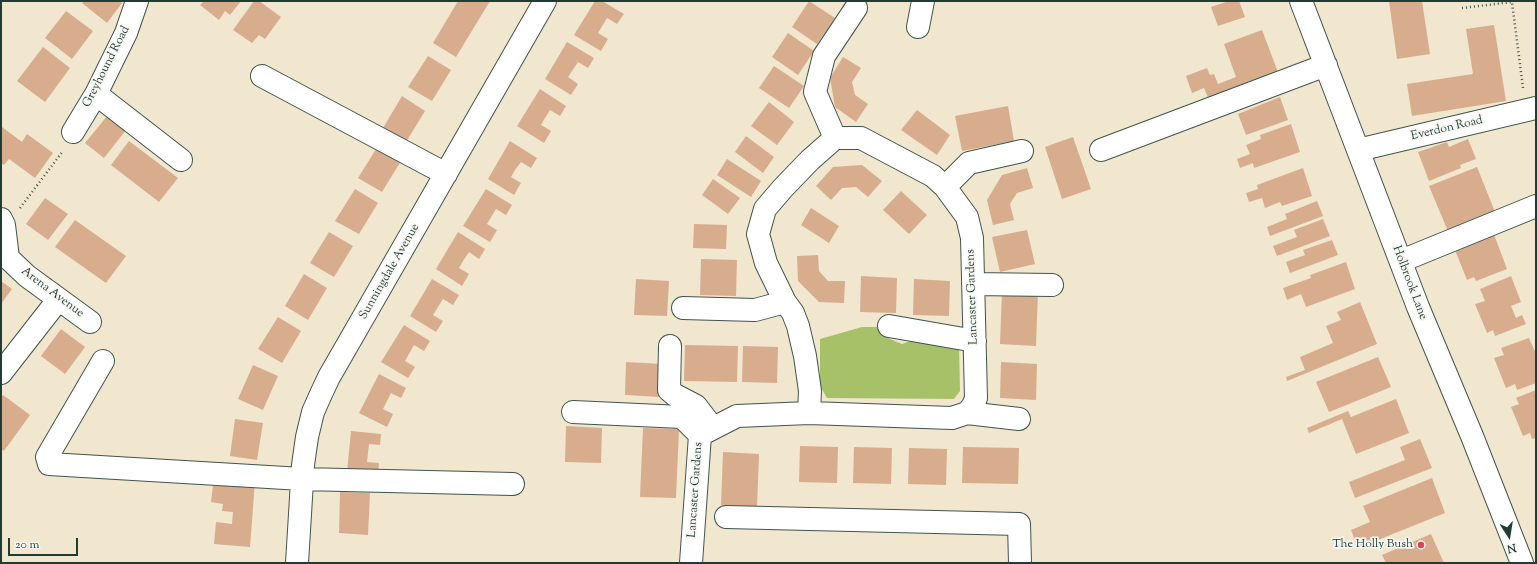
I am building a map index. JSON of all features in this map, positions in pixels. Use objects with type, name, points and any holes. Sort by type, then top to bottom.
[{"type":"street","name":"Greyhound Road","points":[[73,132],[96,94],[126,33],[137,1]]},
{"type":"street","name":"Sunningdale Avenue","points":[[297,563],[302,479],[313,412],[329,377],[545,1]]},
{"type":"street","points":[[918,26],[923,1]]},
{"type":"street","name":"Holbrook Lane","points":[[1302,1],[1401,261],[1522,563]]},
{"type":"street","points":[[810,413],[810,391],[805,356],[793,313],[784,302],[766,263],[758,234],[765,209],[783,188],[835,138],[815,92],[824,56],[856,8]]},
{"type":"street","points":[[1101,150],[1326,65]]},
{"type":"street","points":[[262,76],[446,174]]},
{"type":"street","points":[[96,94],[181,160]]},
{"type":"street","name":"Everdon Road","points":[[1358,150],[1531,109]]},
{"type":"street","name":"Lancaster Gardens","points":[[835,138],[861,138],[933,176],[945,187],[967,217],[972,238],[976,398],[968,413]]},
{"type":"street","points":[[945,187],[969,163],[1022,151]]},
{"type":"street","points":[[1401,261],[1536,206]]},
{"type":"street","name":"Arena Avenue","points":[[2,222],[8,258],[27,276],[90,322]]},
{"type":"street","points":[[973,284],[1052,285]]},
{"type":"street","points":[[1,373],[58,300]]},
{"type":"street","points":[[683,308],[755,310],[784,302]]},
{"type":"street","points":[[890,326],[975,341]]},
{"type":"street","points":[[670,346],[669,390],[674,395],[696,406],[707,432]]},
{"type":"street","points":[[103,361],[47,457],[49,464],[302,479],[513,484]]},
{"type":"street","points":[[573,412],[682,418],[707,432]]},
{"type":"street","name":"Lancaster Gardens","points":[[691,563],[707,432],[737,416],[810,413],[952,418],[968,413],[1019,419]]},
{"type":"street","points":[[726,518],[1019,524],[1020,563]]},
{"type":"path","points":[[1462,8],[1512,2],[1531,109]]},
{"type":"path","points":[[2,222],[13,217],[71,140],[73,132]]},
{"type":"green space","points":[[862,327],[877,327],[883,336],[902,344],[921,337],[959,345],[960,391],[954,399],[827,398],[820,386],[820,339]]},
{"type":"building","points":[[84,1],[120,1],[122,3],[107,23],[82,3]]},
{"type":"building","points":[[204,1],[241,1],[230,15],[225,11],[219,20],[200,5]]},
{"type":"building","points":[[254,1],[259,1],[281,17],[265,39],[259,35],[252,43],[233,30]]},
{"type":"building","points":[[458,1],[490,1],[456,57],[433,43]]},
{"type":"building","points":[[595,1],[602,1],[624,14],[617,24],[607,18],[598,33],[608,39],[601,51],[574,35]]},
{"type":"building","points":[[809,1],[835,18],[817,44],[792,27]]},
{"type":"building","points":[[1229,1],[1239,1],[1245,17],[1218,26],[1211,7]]},
{"type":"building","points":[[1389,1],[1422,1],[1430,54],[1397,59]]},
{"type":"building","points":[[66,11],[93,31],[72,59],[45,38]]},
{"type":"building","points":[[1494,25],[1506,101],[1412,116],[1407,84],[1473,74],[1466,29]]},
{"type":"building","points":[[1262,30],[1279,75],[1209,100],[1204,88],[1192,93],[1186,76],[1207,68],[1210,75],[1214,74],[1218,84],[1236,77],[1224,44]]},
{"type":"building","points":[[788,33],[814,51],[798,75],[772,57]]},
{"type":"building","points":[[567,42],[594,58],[588,68],[578,62],[568,77],[578,84],[571,95],[545,79]]},
{"type":"building","points":[[43,47],[70,68],[45,102],[17,81]]},
{"type":"building","points":[[428,56],[451,70],[432,101],[408,87]]},
{"type":"building","points":[[843,57],[861,68],[852,82],[855,95],[868,104],[856,122],[835,107],[830,78]]},
{"type":"building","points":[[774,66],[804,86],[789,108],[759,88]]},
{"type":"building","points":[[540,89],[566,106],[560,116],[550,110],[545,118],[541,125],[551,131],[544,143],[517,126]]},
{"type":"building","points":[[402,96],[425,111],[406,142],[383,128]]},
{"type":"building","points":[[1280,97],[1288,120],[1246,135],[1238,114]]},
{"type":"building","points":[[769,102],[794,122],[777,145],[751,126]]},
{"type":"building","points":[[1008,106],[1014,141],[962,151],[955,116]]},
{"type":"building","points":[[917,110],[950,135],[937,155],[901,130]]},
{"type":"building","points":[[108,115],[126,130],[104,158],[85,143]]},
{"type":"building","points":[[1291,124],[1300,152],[1254,168],[1253,163],[1240,168],[1237,159],[1250,154],[1246,145],[1261,139],[1260,135]]},
{"type":"building","points":[[2,127],[22,142],[27,134],[53,153],[35,178],[9,159],[4,165],[1,163]]},
{"type":"building","points":[[746,136],[774,157],[763,173],[735,152]]},
{"type":"building","points":[[1073,137],[1091,189],[1062,199],[1045,147]]},
{"type":"building","points":[[1468,139],[1476,159],[1460,165],[1461,168],[1429,181],[1418,152],[1447,142],[1449,147]]},
{"type":"building","points":[[129,141],[178,178],[159,202],[111,165]]},
{"type":"building","points":[[510,141],[537,158],[531,168],[521,162],[515,170],[511,177],[521,183],[514,195],[488,179]]},
{"type":"building","points":[[378,146],[401,161],[382,192],[358,178]]},
{"type":"building","points":[[727,159],[761,181],[751,197],[717,175]]},
{"type":"building","points":[[862,165],[882,181],[868,197],[856,187],[842,188],[831,200],[816,186],[833,167]]},
{"type":"building","points":[[1477,167],[1497,217],[1450,236],[1429,186]]},
{"type":"building","points":[[1027,168],[1033,188],[1017,193],[1010,204],[1014,220],[993,225],[987,200],[1002,175]]},
{"type":"building","points":[[1303,168],[1312,196],[1282,206],[1280,202],[1265,208],[1262,198],[1249,202],[1246,193],[1258,189],[1257,185]]},
{"type":"building","points":[[713,179],[740,198],[728,214],[702,195]]},
{"type":"building","points":[[355,189],[378,203],[359,234],[335,221]]},
{"type":"building","points":[[486,189],[512,205],[506,215],[496,209],[487,224],[497,230],[490,242],[463,226]]},
{"type":"building","points":[[901,191],[927,215],[909,234],[883,210]]},
{"type":"building","points":[[45,198],[68,214],[48,240],[26,224]]},
{"type":"building","points":[[1317,201],[1323,216],[1270,236],[1267,227],[1287,219],[1285,214]]},
{"type":"building","points":[[811,208],[839,226],[829,243],[801,225]]},
{"type":"building","points":[[1323,219],[1330,236],[1277,256],[1273,246],[1297,237],[1294,230]]},
{"type":"building","points":[[75,220],[126,256],[106,283],[55,247]]},
{"type":"building","points":[[694,224],[727,225],[726,249],[693,248]]},
{"type":"building","points":[[1492,229],[1507,269],[1476,281],[1474,277],[1467,280],[1455,250]]},
{"type":"building","points":[[1027,230],[1035,264],[1000,272],[992,237]]},
{"type":"building","points":[[329,232],[353,246],[334,277],[310,263]]},
{"type":"building","points":[[458,232],[485,249],[479,259],[469,252],[463,261],[459,268],[469,274],[462,286],[436,269]]},
{"type":"building","points":[[1332,240],[1338,255],[1290,273],[1286,262],[1305,255],[1303,250]]},
{"type":"building","points":[[818,255],[819,271],[828,281],[845,281],[844,303],[819,302],[798,281],[797,256]]},
{"type":"building","points":[[701,259],[737,260],[736,296],[700,295]]},
{"type":"building","points":[[1346,262],[1355,289],[1306,307],[1301,294],[1287,300],[1283,288],[1311,278],[1310,275]]},
{"type":"building","points":[[304,274],[327,288],[308,320],[285,306]]},
{"type":"building","points":[[861,276],[897,278],[896,313],[860,312]]},
{"type":"building","points":[[1511,276],[1521,302],[1511,306],[1516,318],[1522,315],[1526,324],[1495,336],[1493,330],[1487,333],[1475,304],[1485,301],[1480,289]]},
{"type":"building","points":[[432,279],[459,295],[453,305],[443,299],[433,315],[443,321],[436,332],[410,316]]},
{"type":"building","points":[[636,279],[669,281],[667,316],[634,315]]},
{"type":"building","points":[[914,279],[950,281],[949,316],[913,315]]},
{"type":"building","points":[[1,281],[12,289],[1,304]]},
{"type":"building","points":[[1002,291],[1038,292],[1036,346],[1000,344]]},
{"type":"building","points":[[1360,302],[1377,344],[1287,381],[1286,377],[1305,370],[1300,357],[1333,343],[1326,326],[1341,320],[1337,312]]},
{"type":"building","points":[[278,317],[301,331],[282,363],[258,349]]},
{"type":"building","points":[[404,325],[430,341],[424,351],[414,345],[405,361],[415,367],[408,378],[381,362]]},
{"type":"building","points":[[61,329],[85,347],[65,374],[41,356]]},
{"type":"building","points":[[1529,338],[1536,354],[1536,383],[1517,390],[1515,384],[1506,388],[1494,358],[1504,355],[1501,348]]},
{"type":"building","points":[[685,345],[738,346],[737,382],[684,381]]},
{"type":"building","points":[[743,346],[778,347],[777,383],[742,382]]},
{"type":"building","points":[[1378,357],[1391,387],[1329,412],[1316,382]]},
{"type":"building","points":[[626,362],[662,364],[660,397],[625,395]]},
{"type":"building","points":[[1001,362],[1037,364],[1036,400],[1000,398]]},
{"type":"building","points":[[253,365],[278,376],[263,410],[238,399]]},
{"type":"building","points":[[379,374],[406,388],[401,398],[391,393],[383,409],[393,414],[387,427],[359,413]]},
{"type":"building","points":[[1536,390],[1536,438],[1532,439],[1530,433],[1523,436],[1511,407],[1519,404],[1516,398]]},
{"type":"building","points":[[3,395],[30,415],[4,451],[1,449],[1,398]]},
{"type":"building","points":[[1396,399],[1409,433],[1356,454],[1342,419],[1309,433],[1307,428],[1348,411],[1351,417]]},
{"type":"building","points":[[235,419],[263,423],[257,460],[230,456]]},
{"type":"building","points":[[566,426],[602,428],[601,463],[565,462]]},
{"type":"building","points":[[643,428],[679,429],[676,498],[640,497]]},
{"type":"building","points":[[351,431],[381,434],[380,445],[369,444],[367,462],[379,463],[378,475],[347,472]]},
{"type":"building","points":[[1420,439],[1432,468],[1355,498],[1349,482],[1405,460],[1400,447]]},
{"type":"building","points":[[800,446],[838,447],[837,483],[799,482]]},
{"type":"building","points":[[854,447],[892,448],[891,484],[853,483]]},
{"type":"building","points":[[963,447],[1019,448],[1018,484],[962,483]]},
{"type":"building","points":[[909,448],[947,449],[946,485],[908,484]]},
{"type":"building","points":[[723,452],[759,454],[757,507],[721,505]]},
{"type":"building","points":[[214,477],[255,481],[250,547],[214,544],[216,522],[232,524],[233,512],[222,511],[223,504],[211,502]]},
{"type":"building","points":[[1432,478],[1445,513],[1358,548],[1351,530],[1370,522],[1363,506]]},
{"type":"building","points":[[340,492],[370,493],[368,535],[339,533]]},
{"type":"building","name":"The Holly Bush","points":[[1431,534],[1444,563],[1386,563],[1382,555]]},
{"type":"place","name":"The Holly Bush","points":[[1421,545]]}]
